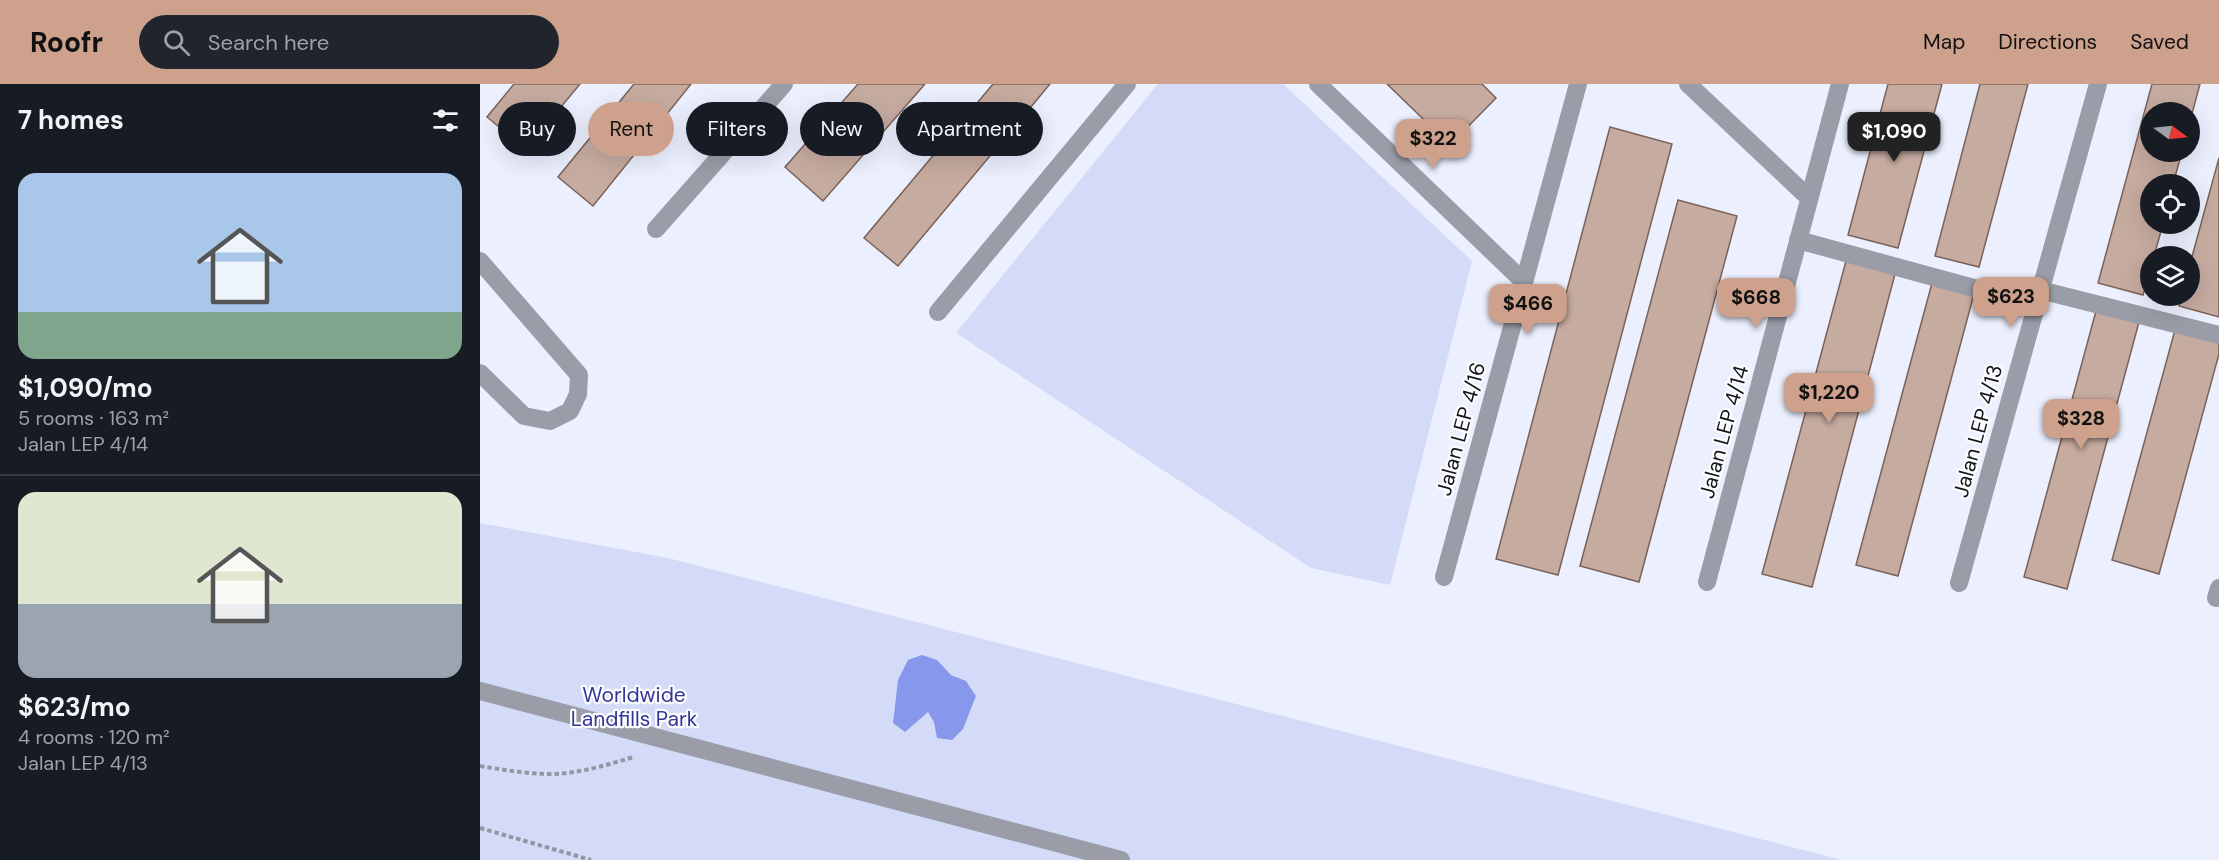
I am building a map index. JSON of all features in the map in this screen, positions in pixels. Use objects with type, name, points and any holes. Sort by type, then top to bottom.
[{"type":"street","points":[[938,312],[1127,84]]},
{"type":"street","points":[[1318,84],[1524,282]]},
{"type":"street","name":"Jalan LEP 4/16","points":[[1444,577],[1578,84]]},
{"type":"street","points":[[1688,84],[1809,198]]},
{"type":"street","name":"Jalan LEP 4/14","points":[[1707,582],[1840,84]]},
{"type":"street","name":"Jalan LEP 4/13","points":[[1959,583],[2098,84]]},
{"type":"street","points":[[656,230],[779,86]]},
{"type":"street","points":[[1798,240],[2038,297],[2219,335]]},
{"type":"street","points":[[480,261],[579,375],[578,394],[570,411],[550,421],[524,416],[480,372]]},
{"type":"street","points":[[480,691],[1121,860]]},
{"type":"path","points":[[480,766],[522,772],[569,772],[638,756]]},
{"type":"path","points":[[480,828],[591,860]]},
{"type":"green space","points":[[1158,84],[1283,84],[1472,261],[1390,585],[1311,568],[956,333]]},
{"type":"green space","name":"Worldwide Landfills Park","points":[[480,523],[668,558],[1842,860],[480,860]]},
{"type":"water","points":[[922,655],[937,660],[951,675],[966,681],[976,696],[963,729],[952,740],[937,738],[934,722],[928,712],[905,732],[893,723],[898,680],[908,660]]},
{"type":"building","points":[[514,84],[580,84],[565,102],[499,102]]},
{"type":"building","points":[[634,84],[691,84],[674,105],[674,102],[619,102]]},
{"type":"building","points":[[858,84],[925,84],[909,102],[896,102],[896,117],[884,131],[884,102],[842,102]]},
{"type":"building","points":[[993,84],[1050,84],[1035,102],[978,102]]},
{"type":"building","points":[[1387,84],[1482,84],[1496,98],[1450,145]]},
{"type":"building","points":[[1888,84],[1942,84],[1898,248],[1848,235]]},
{"type":"building","points":[[1980,84],[2028,84],[1979,267],[1935,256]]},
{"type":"building","points":[[2152,84],[2200,84],[2195,102],[2147,102]]},
{"type":"building","points":[[498,104],[498,126],[487,117]]},
{"type":"building","points":[[1610,127],[1672,144],[1558,575],[1496,559]]},
{"type":"building","points":[[2140,128],[2140,162],[2179,162],[2176,174],[2140,174],[2140,234],[2160,234],[2157,246],[2140,246],[2140,294],[2098,283]]},
{"type":"building","points":[[588,140],[588,156],[633,156],[593,206],[558,177]]},
{"type":"building","points":[[800,150],[800,156],[862,156],[823,201],[785,167]]},
{"type":"building","points":[[933,156],[990,156],[898,266],[864,238]]},
{"type":"building","points":[[2219,158],[2219,317],[2179,306],[2200,306],[2200,246],[2195,246]]},
{"type":"building","points":[[1678,200],[1737,216],[1639,582],[1580,566]]},
{"type":"building","points":[[1846,261],[1895,274],[1812,587],[1762,574]]},
{"type":"building","points":[[1932,283],[1974,294],[1898,576],[1856,565]]},
{"type":"building","points":[[2096,311],[2139,322],[2067,589],[2024,577]]},
{"type":"building","points":[[2175,330],[2219,342],[2219,354],[2159,574],[2112,560]]}]
